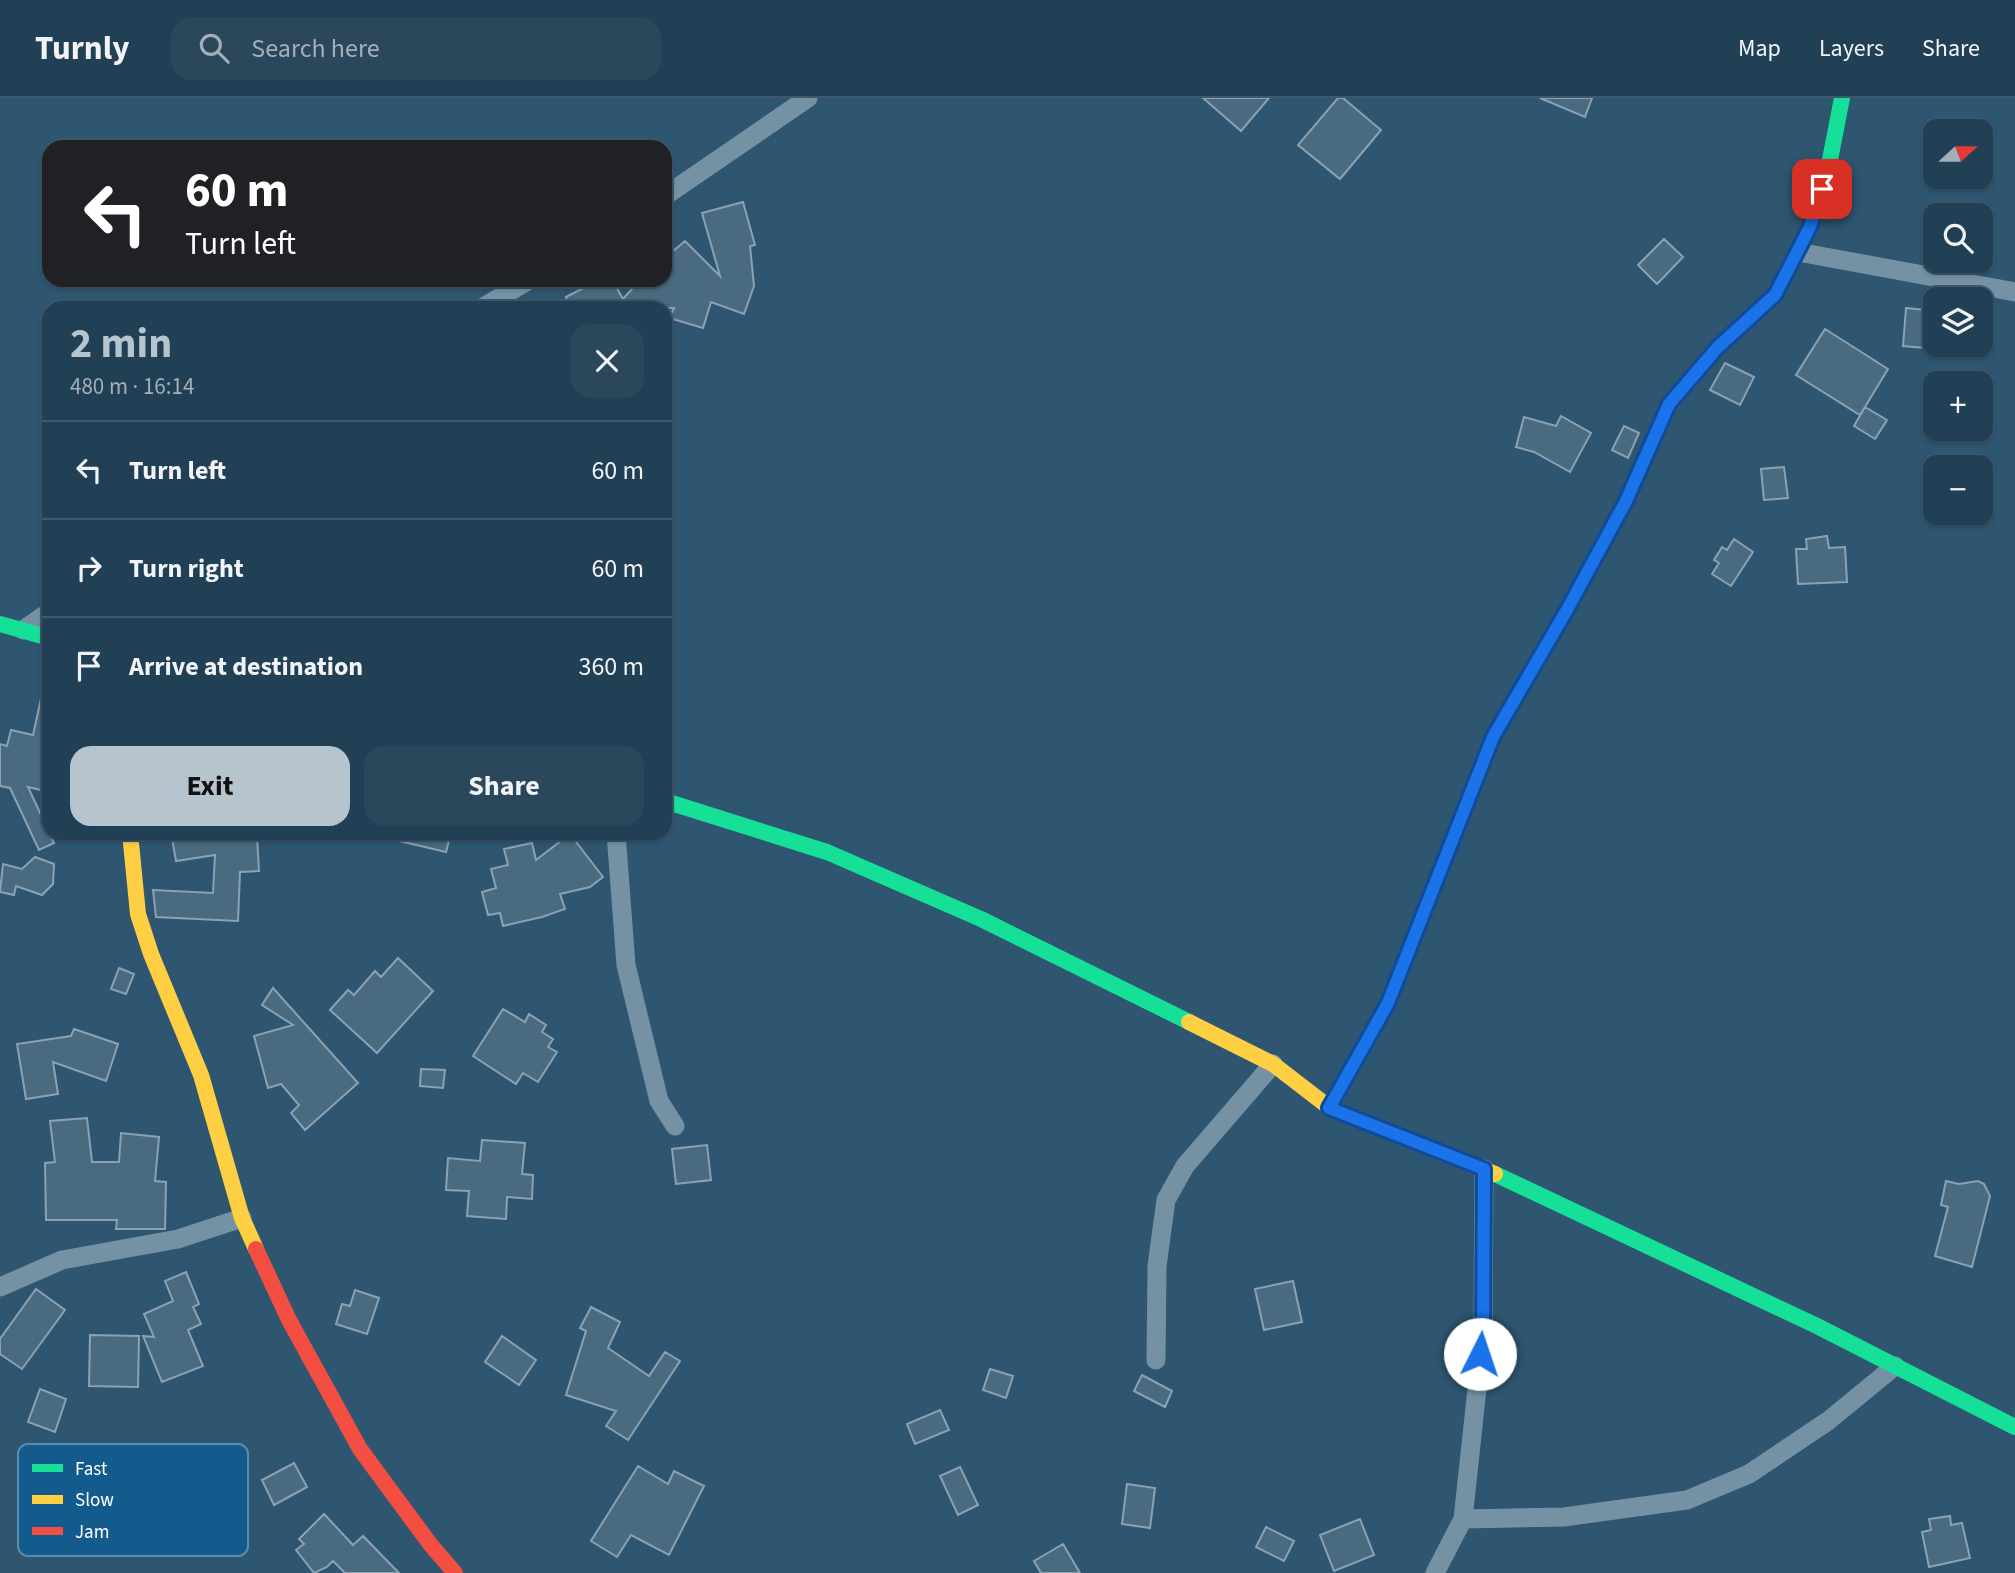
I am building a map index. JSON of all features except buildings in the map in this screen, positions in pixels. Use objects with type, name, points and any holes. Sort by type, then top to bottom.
[{"type":"street","points":[[672,191],[808,98]]},
{"type":"street","points":[[1329,1108],[1388,1003],[1493,737],[1626,501],[1669,404],[1718,347],[1775,295],[1798,252],[1810,227],[1828,170],[1842,98]]},
{"type":"street","points":[[1798,252],[2015,292]]},
{"type":"street","points":[[494,301],[517,287]]},
{"type":"street","points":[[23,630],[42,617]]},
{"type":"street","points":[[0,624],[42,636]]},
{"type":"street","points":[[672,803],[827,852],[981,919],[1273,1064],[1329,1108],[1484,1169],[1817,1326],[2015,1427]]},
{"type":"street","points":[[131,840],[138,914],[151,954],[201,1075],[242,1218],[289,1320],[360,1449],[430,1544],[456,1573]]},
{"type":"street","points":[[617,840],[626,965],[659,1101],[675,1126]]},
{"type":"street","points":[[1156,1360],[1157,1266],[1166,1199],[1185,1166],[1273,1064]]},
{"type":"street","points":[[1435,1573],[1463,1519],[1483,1333],[1484,1169]]},
{"type":"street","points":[[0,1287],[62,1260],[178,1239],[242,1218]]},
{"type":"street","points":[[1463,1519],[1564,1517],[1687,1500],[1749,1474],[1828,1421],[1895,1366]]},
{"type":"traffic: fast","points":[[1821,192],[1842,98]]},
{"type":"traffic: fast","points":[[1330,1108],[1388,1004],[1493,737],[1575,596]]},
{"type":"traffic: fast","points":[[0,624],[42,636]]},
{"type":"traffic: fast","points":[[672,803],[827,852],[981,919],[1189,1022]]},
{"type":"traffic: fast","points":[[1495,1174],[1817,1326],[2015,1427]]},
{"type":"traffic: slow","points":[[131,840],[138,914],[151,954],[201,1075],[242,1218],[256,1249]]},
{"type":"traffic: slow","points":[[1189,1022],[1273,1064],[1330,1108],[1495,1174]]},
{"type":"traffic: jam","points":[[1575,596],[1626,501],[1669,404],[1718,347],[1775,295],[1810,227],[1821,192]]},
{"type":"traffic: jam","points":[[256,1249],[289,1320],[360,1449],[430,1544],[455,1573]]},
{"type":"route","points":[[1480,1354],[1483,1333],[1484,1169],[1329,1108],[1388,1003],[1493,737],[1626,501],[1669,404],[1718,347],[1775,295],[1810,227],[1822,189]]}]
